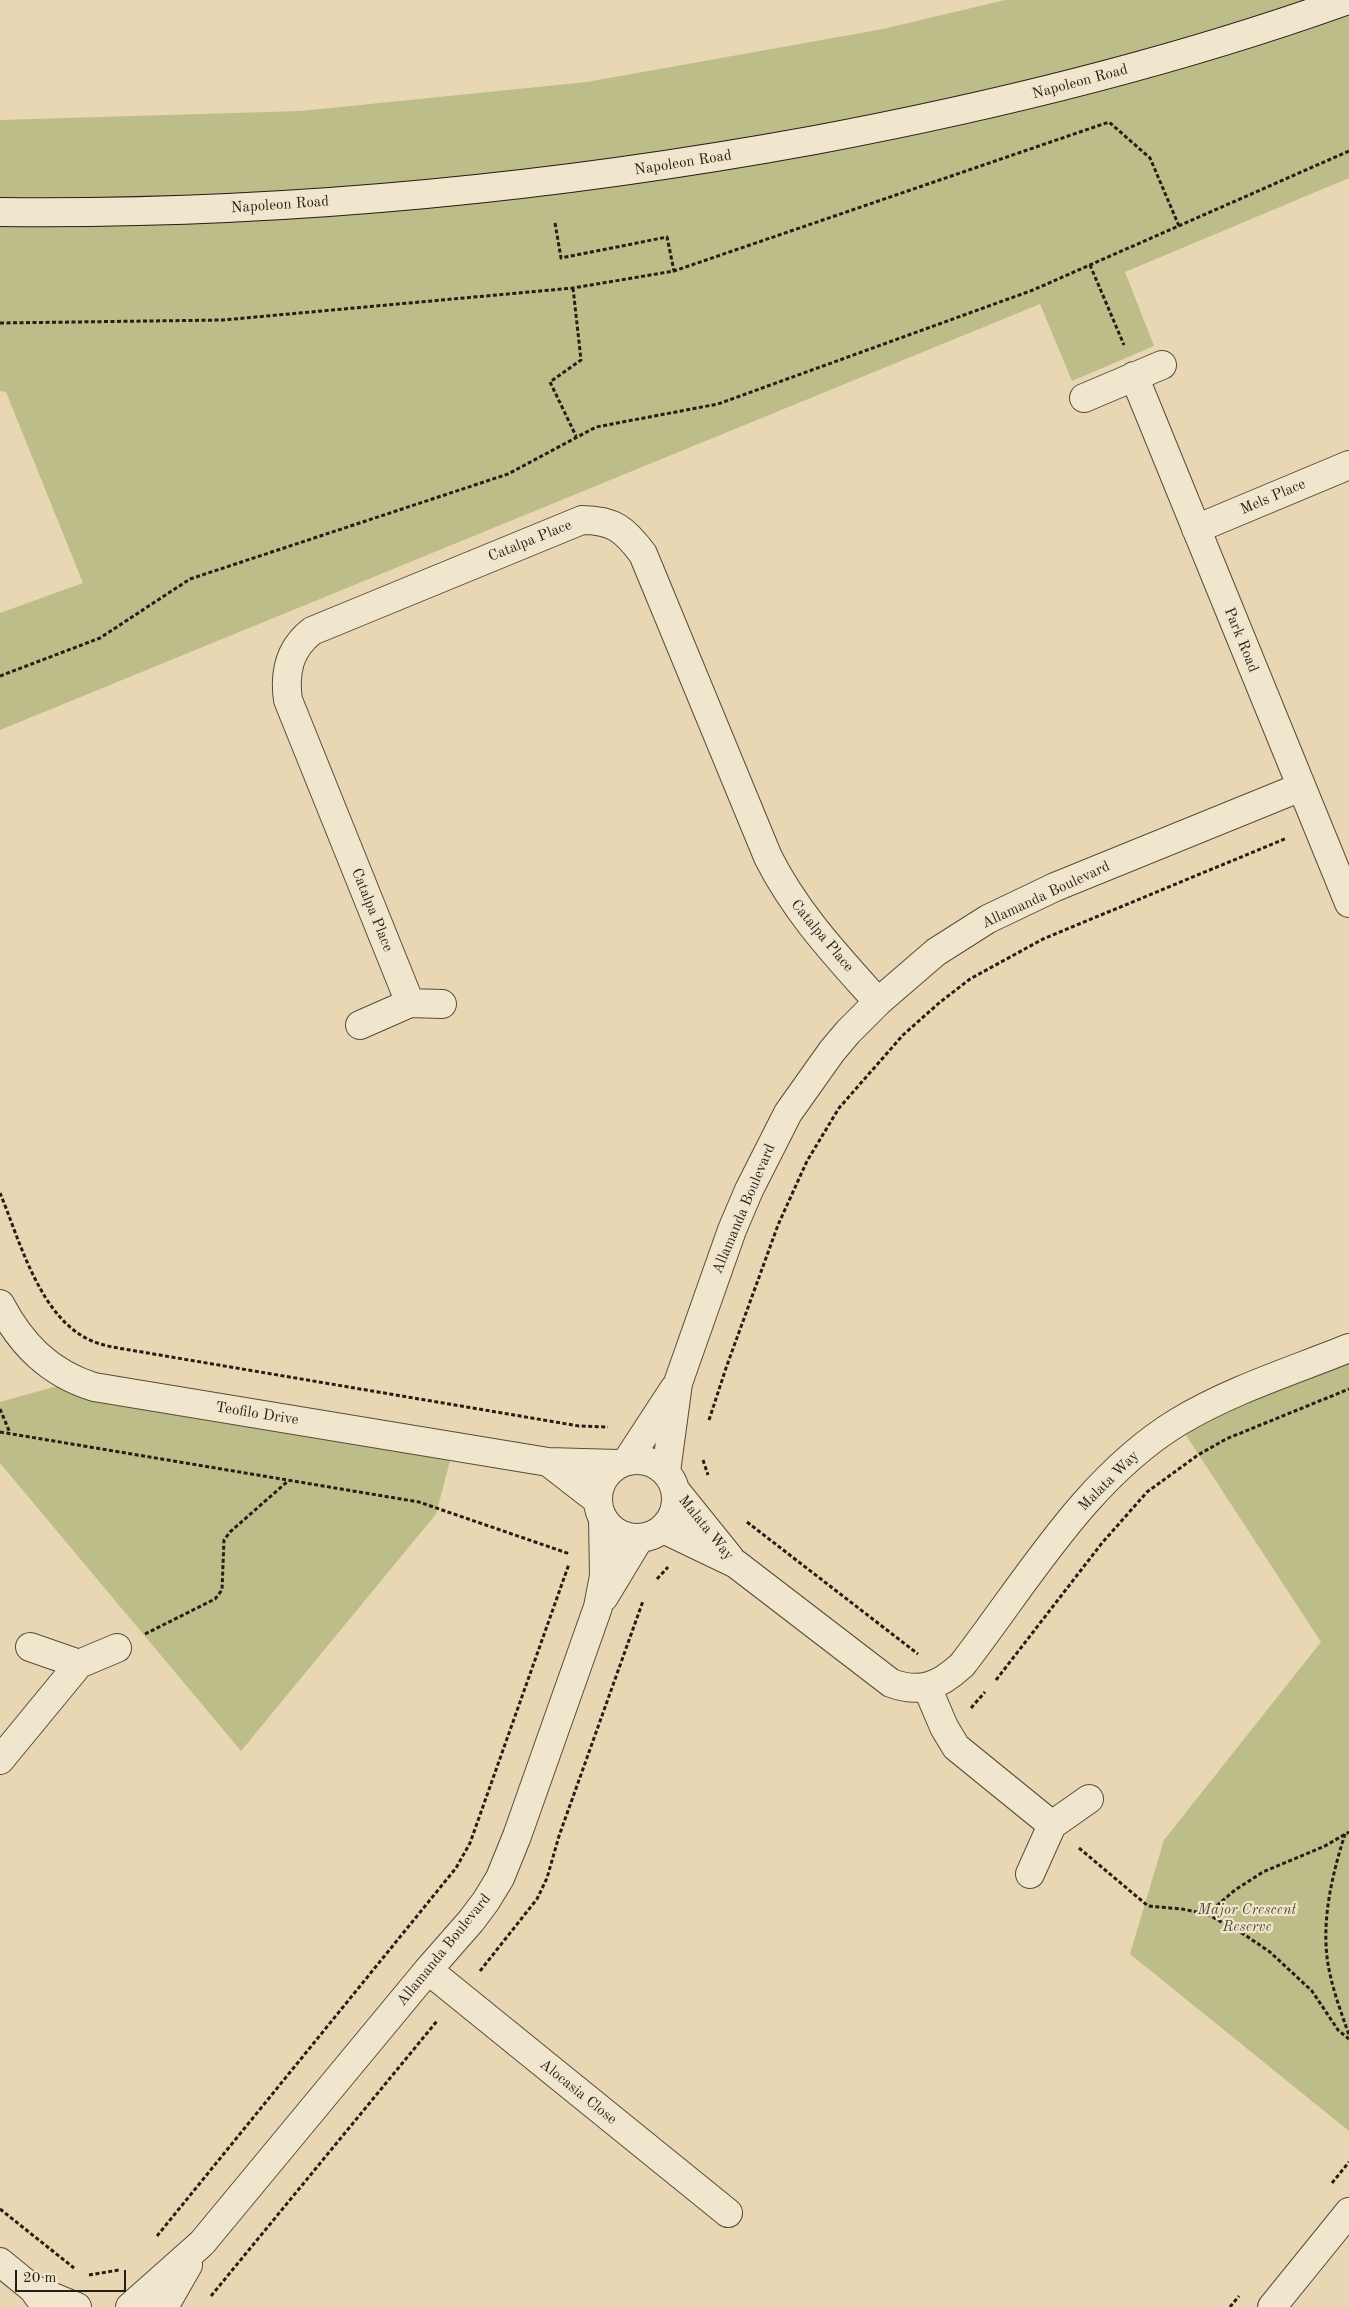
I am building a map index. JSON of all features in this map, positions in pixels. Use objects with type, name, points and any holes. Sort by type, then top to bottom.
[{"type":"street","name":"Napoleon Road","points":[[0,212],[96,213],[252,207],[435,193],[618,173],[874,129],[1090,81],[1307,15],[1348,0]]},
{"type":"street","points":[[1084,398],[1145,372]]},
{"type":"street","name":"Park Road","points":[[1145,372],[1196,529],[1349,903]]},
{"type":"street","name":"Mels Place","points":[[1196,529],[1349,465]]},
{"type":"street","name":"Catalpa Place","points":[[410,1003],[288,700],[286,673],[290,661],[300,640],[312,630],[582,520],[600,520],[619,527],[630,537],[643,554],[779,879],[804,918],[878,1002]]},
{"type":"street","name":"Allamanda Boulevard","points":[[623,1463],[678,1383],[732,1230],[748,1190],[776,1136],[802,1092],[832,1051],[878,1002],[936,952],[988,919],[1055,887],[1301,787]]},
{"type":"street","points":[[360,1025],[410,1003],[442,1004]]},
{"type":"street","name":"Teofilo Drive","points":[[0,1304],[13,1327],[39,1358],[75,1381],[94,1386],[548,1462],[623,1463]]},
{"type":"street","name":"Malata Way","points":[[671,1481],[736,1564],[877,1674],[891,1683],[916,1690],[927,1687],[952,1674],[962,1664],[1094,1492],[1149,1443],[1204,1408],[1349,1348]]},
{"type":"street","name":"Allamanda Boulevard","points":[[671,1481],[678,1383]]},
{"type":"street","points":[[638,1459],[648,1462],[671,1481],[674,1512],[651,1534],[618,1534],[600,1510],[600,1487],[606,1475],[623,1463],[638,1459]]},
{"type":"street","name":"Teofilo Drive","points":[[548,1462],[600,1510]]},
{"type":"street","name":"Allamanda Boulevard","points":[[130,2307],[202,2242],[471,1921],[500,1878],[517,1836],[598,1607],[604,1576],[600,1510]]},
{"type":"street","name":"Allamanda Boulevard","points":[[598,1607],[651,1534]]},
{"type":"street","name":"Malata Way","points":[[651,1534],[736,1564]]},
{"type":"street","points":[[30,1647],[78,1664]]},
{"type":"street","points":[[0,1760],[78,1664],[117,1648]]},
{"type":"street","points":[[927,1687],[944,1727],[956,1748],[1052,1825]]},
{"type":"street","points":[[1030,1874],[1052,1825],[1089,1799]]},
{"type":"street","name":"Alocasia Close","points":[[428,1970],[728,2214]]},
{"type":"street","points":[[1272,2307],[1349,2212]]},
{"type":"street","name":"Allamanda Boulevard","points":[[164,2307],[202,2242]]},
{"type":"street","points":[[0,2262],[40,2298],[77,2307]]},
{"type":"path","points":[[0,323],[223,320],[573,288],[674,271],[1109,122],[1150,158],[1179,226]]},
{"type":"path","points":[[0,676],[100,638],[190,579],[508,474],[596,427],[718,404],[1033,290],[1349,151]]},
{"type":"path","points":[[555,223],[562,258],[667,237],[674,271]]},
{"type":"path","points":[[1090,265],[1145,372]]},
{"type":"path","points":[[573,288],[581,360],[550,382],[576,436]]},
{"type":"path","points":[[708,1422],[778,1225],[807,1161],[839,1108],[903,1035],[970,978],[1005,958],[1043,939],[1290,836]]},
{"type":"path","points":[[0,1193],[36,1280],[47,1299],[56,1312],[71,1327],[90,1340],[130,1350],[553,1422],[580,1426],[617,1427]]},
{"type":"path","points":[[995,1680],[1102,1543],[1147,1492],[1198,1455],[1226,1440],[1349,1389]]},
{"type":"path","points":[[0,1409],[10,1434]]},
{"type":"path","points":[[0,1432],[419,1502],[572,1554]]},
{"type":"path","points":[[117,1648],[215,1599],[222,1590],[224,1540],[230,1532],[288,1481]]},
{"type":"path","points":[[746,1522],[923,1657]]},
{"type":"path","points":[[155,2238],[456,1868],[470,1843],[572,1554],[571,1545]]},
{"type":"path","points":[[653,1582],[674,1562]]},
{"type":"path","points":[[477,1974],[537,1899],[547,1878],[559,1836],[646,1592]]},
{"type":"path","points":[[944,1727],[959,1720],[974,1707],[989,1688]]},
{"type":"path","points":[[1052,1825],[1148,1906],[1182,1909],[1207,1914],[1245,1934],[1291,1970],[1312,1991],[1338,2030],[1349,2039]]},
{"type":"path","points":[[1207,1914],[1235,1890],[1263,1872],[1323,1847],[1347,1833]]},
{"type":"path","points":[[1347,1833],[1331,1887],[1327,1939],[1328,1964],[1349,2035]]},
{"type":"path","points":[[208,2300],[441,2017]]},
{"type":"path","points":[[0,2209],[77,2270]]},
{"type":"path","points":[[84,2276],[121,2270]]},
{"type":"green space","points":[[1005,0],[1349,0],[1349,178],[1125,272],[1154,346],[1072,381],[1040,304],[0,730],[0,613],[83,583],[6,392],[0,391],[0,120],[301,111],[587,82],[883,29]]},
{"type":"green space","name":"Major Crescent Reserve","points":[[1349,1348],[1349,2131],[1130,1954],[1164,1840],[1321,1642],[1178,1423]]},
{"type":"green space","points":[[75,1381],[454,1446],[436,1514],[241,1751],[0,1463],[0,1402]]}]
